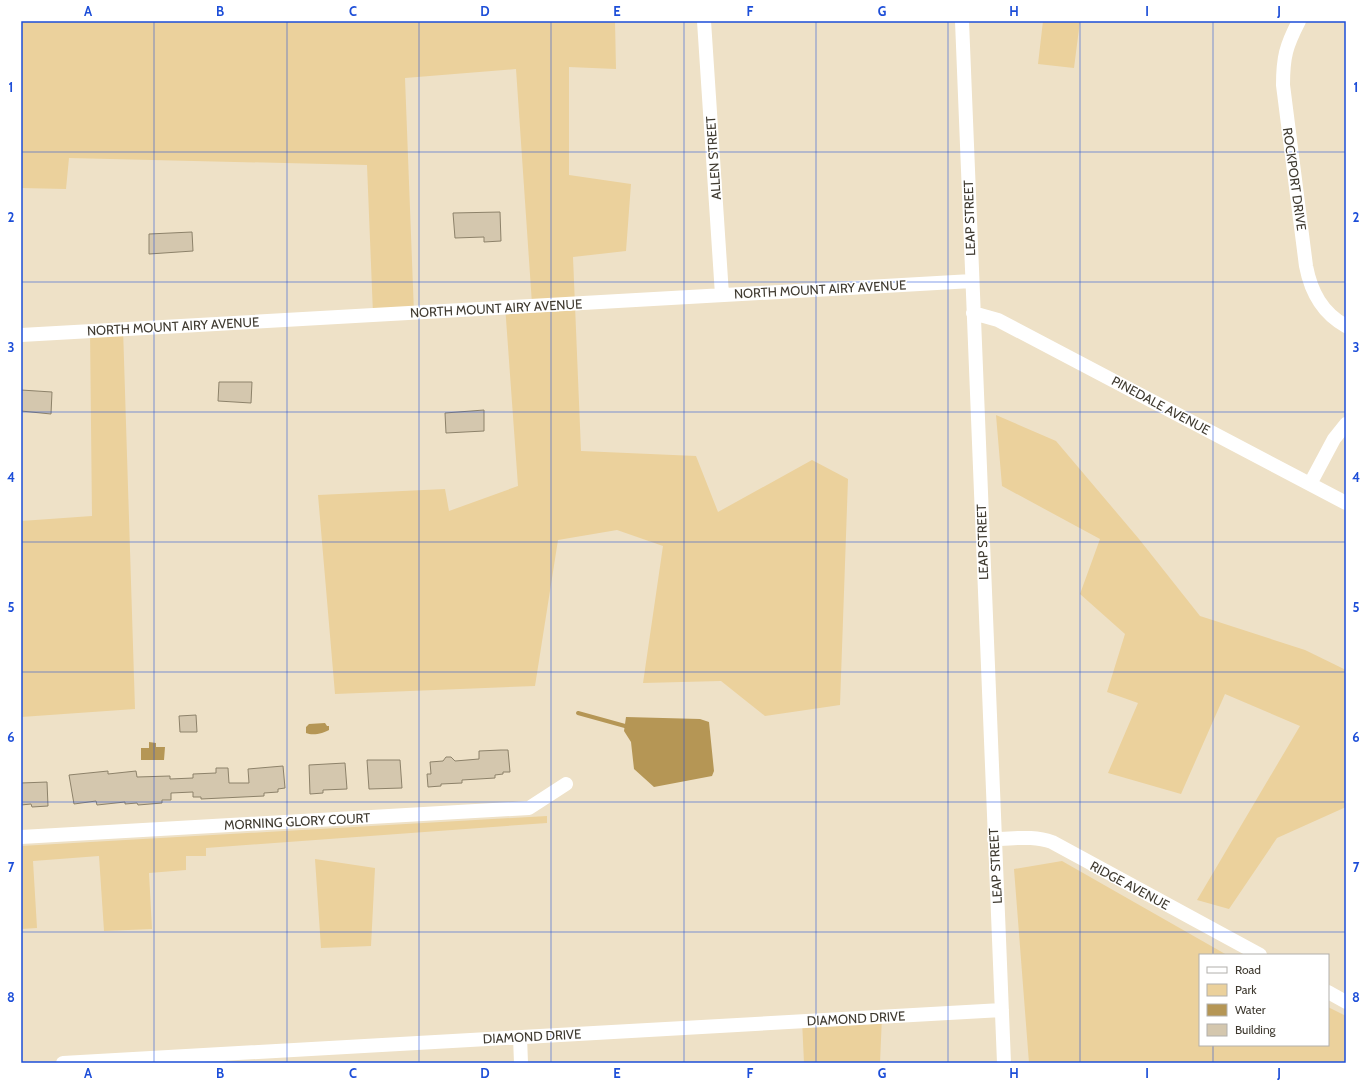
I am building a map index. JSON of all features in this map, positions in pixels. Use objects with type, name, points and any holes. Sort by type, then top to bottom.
[{"type":"street","name":"ALLEN STREET","points":[[704,21],[722,295]]},
{"type":"street","name":"LEAP STREET","points":[[962,21],[1004,1063]]},
{"type":"street","name":"ROCKPORT DRIVE","points":[[1299,21],[1286,50],[1284,59],[1283,85],[1306,266],[1313,291],[1322,306],[1332,318],[1346,326]]},
{"type":"street","name":"NORTH MOUNT AIRY AVENUE","points":[[21,335],[972,281]]},
{"type":"street","name":"PINEDALE AVENUE","points":[[973,313],[998,320],[1346,503]]},
{"type":"street","points":[[1310,484],[1334,439],[1346,424]]},
{"type":"street","name":"MORNING GLORY COURT","points":[[21,837],[529,808],[566,784]]},
{"type":"street","name":"RIDGE AVENUE","points":[[994,840],[1039,838],[1052,842],[1258,954]]},
{"type":"street","points":[[1329,993],[1346,1002]]},
{"type":"street","name":"DIAMOND DRIVE","points":[[63,1063],[1002,1010]]},
{"type":"street","points":[[520,1037],[521,1063]]},
{"type":"green space","points":[[21,21],[615,21],[616,69],[569,67],[569,175],[631,184],[626,251],[573,257],[581,451],[696,456],[718,512],[812,460],[848,479],[840,705],[765,716],[721,681],[643,683],[663,546],[617,530],[558,540],[535,686],[335,694],[318,495],[445,489],[449,511],[518,486],[505,305],[532,304],[516,69],[405,78],[414,313],[373,314],[367,165],[69,158],[66,189],[21,188]]},
{"type":"green space","points":[[1043,21],[1080,21],[1074,68],[1038,64]]},
{"type":"green space","points":[[123,328],[135,709],[21,717],[21,521],[92,516],[90,330]]},
{"type":"green space","points":[[996,415],[1056,441],[1139,539],[1200,616],[1305,650],[1346,670],[1346,807],[1277,838],[1229,909],[1197,900],[1300,726],[1225,694],[1181,794],[1108,773],[1138,703],[1107,692],[1125,634],[1080,594],[1100,539],[1002,486]]},
{"type":"green space","points":[[547,816],[547,823],[206,848],[206,856],[186,856],[186,870],[149,873],[152,929],[104,931],[99,856],[33,861],[37,928],[21,929],[21,846]]},
{"type":"green space","points":[[315,859],[375,868],[371,946],[321,948]]},
{"type":"green space","points":[[1062,861],[1225,954],[1199,954],[1199,1046],[1329,1046],[1329,1008],[1346,1016],[1346,1063],[1029,1063],[1014,869]]},
{"type":"green space","points":[[882,1016],[880,1063],[804,1063],[802,1020]]},
{"type":"water","points":[[626,717],[700,719],[709,722],[714,771],[712,776],[654,787],[634,769],[631,742],[624,731]]},
{"type":"water","points":[[325,723],[329,726],[329,730],[318,734],[306,733],[306,727],[309,724]]},
{"type":"water","points":[[149,742],[156,743],[156,747],[165,747],[164,760],[141,760],[141,748],[149,748]]},
{"type":"building","points":[[500,212],[501,241],[484,242],[484,237],[455,238],[453,213]]},
{"type":"building","points":[[192,232],[193,251],[149,254],[149,234]]},
{"type":"building","points":[[219,382],[252,382],[251,403],[218,401]]},
{"type":"building","points":[[21,390],[52,392],[51,414],[21,411]]},
{"type":"building","points":[[484,410],[484,431],[446,433],[445,413]]},
{"type":"building","points":[[196,715],[197,732],[180,732],[179,716]]},
{"type":"building","points":[[508,750],[510,772],[503,772],[503,774],[495,775],[495,778],[462,780],[462,783],[441,784],[441,786],[428,787],[427,774],[431,774],[430,762],[443,761],[446,757],[451,757],[455,761],[479,759],[479,751]]},
{"type":"building","points":[[367,760],[400,760],[402,788],[369,789]]},
{"type":"building","points":[[345,763],[347,789],[323,790],[323,793],[310,794],[309,765]]},
{"type":"building","points":[[283,766],[285,788],[278,789],[278,792],[264,793],[264,796],[201,799],[201,797],[193,797],[193,792],[171,793],[171,800],[162,800],[162,803],[138,805],[137,803],[125,804],[125,802],[97,805],[96,801],[74,804],[69,775],[108,771],[108,774],[136,771],[137,777],[170,776],[170,779],[193,778],[193,774],[216,773],[216,768],[228,768],[229,783],[249,783],[248,769]]},
{"type":"building","points":[[47,782],[48,806],[32,807],[31,804],[21,805],[21,783]]},
{"type":"waterway","points":[[578,713],[625,726]]}]
